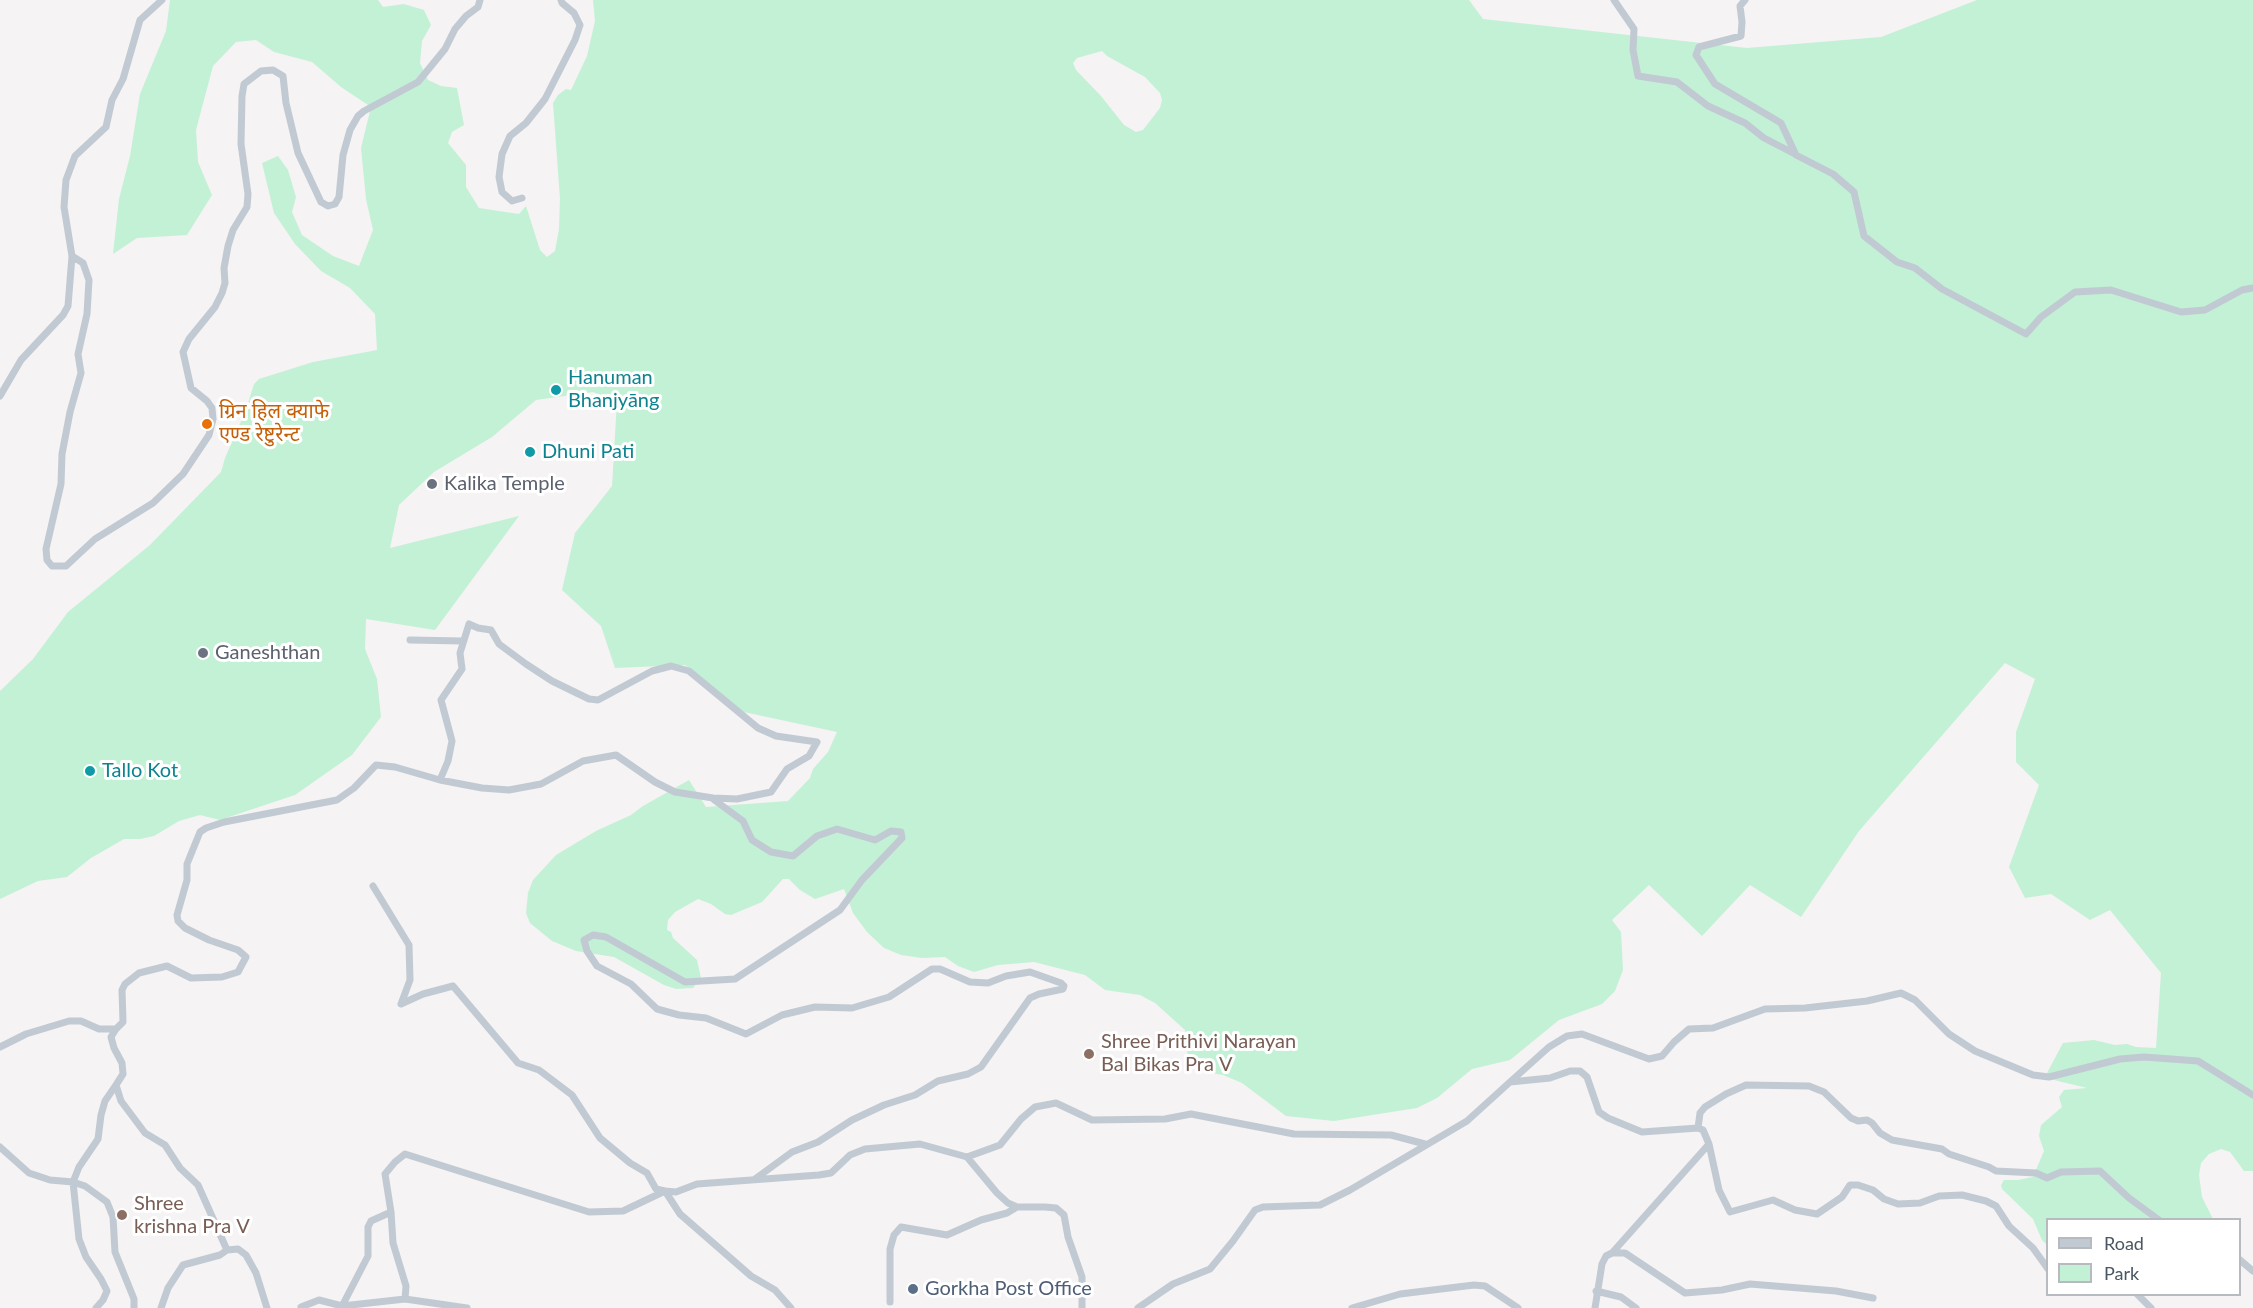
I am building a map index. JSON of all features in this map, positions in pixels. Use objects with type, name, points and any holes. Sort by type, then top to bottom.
[{"type":"street","points":[[0,396],[21,360],[68,306],[72,256],[64,207],[66,180],[75,156],[106,127],[112,100],[123,79],[140,21],[162,0]]},
{"type":"street","points":[[72,256],[83,263],[89,280],[87,314],[78,354],[81,373],[70,412],[62,454],[61,484],[46,549],[47,560],[52,566],[66,566],[95,540],[153,502],[183,474],[209,435],[213,419],[212,408],[191,388],[183,352],[189,339],[215,307],[222,293],[228,246],[233,230],[247,207],[248,194],[241,144],[244,84],[261,70],[273,70],[283,76],[286,103],[298,153],[321,202],[328,206],[335,204],[339,197],[343,155],[350,130],[358,116],[418,82],[445,49],[455,29],[478,7],[480,0]]},
{"type":"street","points":[[522,198],[512,201],[502,192],[499,177],[502,154],[510,136],[526,123],[545,99],[575,40],[580,25],[561,0]]},
{"type":"street","points":[[1614,0],[1634,29],[1633,50],[1638,76],[1677,82],[1708,106],[1745,123],[1764,138],[1833,174],[1854,192],[1864,236],[1897,262],[1915,268],[1942,289],[2026,334],[2041,317],[2075,292],[2111,290],[2181,312],[2205,310],[2242,290],[2253,288]]},
{"type":"street","points":[[1744,0],[1740,6],[1741,36],[1699,47],[1696,54],[1715,84],[1781,123],[1796,155]]},
{"type":"street","points":[[96,1308],[107,1291],[86,1257],[79,1239],[74,1182],[79,1167],[98,1139],[103,1108],[123,1074],[122,1063],[111,1036],[123,1022],[122,990],[125,984],[139,973],[167,966],[191,978],[222,977],[238,972],[246,957],[238,950],[219,945],[185,928],[178,921],[177,915],[187,880],[187,864],[200,832],[224,822],[337,800],[354,789],[376,765],[395,767],[440,780],[482,788],[509,790],[541,784],[583,761],[616,755],[655,782],[675,792],[737,799],[771,792],[787,769],[809,756],[817,742],[776,736],[758,728],[689,671],[670,666],[652,670],[598,700],[589,699],[552,681],[526,664],[500,644],[491,630],[469,624],[460,653],[462,669],[441,700],[452,741],[448,761],[440,780]]},
{"type":"street","points":[[410,640],[463,641]]},
{"type":"street","points":[[713,798],[743,821],[752,840],[771,852],[793,856],[817,836],[837,829],[875,840],[891,831],[901,832],[902,838],[862,880],[840,910],[735,980],[685,982],[606,937],[593,935],[584,940],[587,951],[597,966],[632,984],[657,1008],[679,1015],[706,1018],[746,1034],[782,1015],[815,1007],[852,1008],[889,997],[932,969],[940,969],[970,982],[988,983],[1006,976],[1030,972],[1064,986],[1063,989],[1039,994],[1030,999],[981,1067],[968,1074],[938,1081],[915,1095],[884,1105],[852,1120],[818,1142],[792,1152],[756,1179]]},
{"type":"street","points":[[373,886],[409,945],[410,980],[401,1004],[423,994],[453,986],[518,1063],[539,1070],[572,1095],[600,1138],[630,1163],[647,1173],[656,1189],[676,1192],[698,1184],[734,1183],[831,1173],[850,1155],[865,1149],[920,1144],[968,1157],[1008,1203],[1017,1208]]},
{"type":"street","points":[[1138,1308],[1173,1284],[1210,1269],[1255,1210],[1263,1207],[1320,1205],[1387,1168],[1467,1121],[1549,1047],[1567,1036],[1581,1034],[1649,1059],[1662,1056],[1689,1029],[1713,1028],[1765,1009],[1805,1008],[1867,1001],[1900,993],[1915,1000],[1949,1034],[1975,1051],[2033,1075],[2049,1077],[2120,1059],[2144,1057],[2198,1061],[2253,1095]]},
{"type":"street","points":[[0,1047],[26,1034],[69,1021],[81,1021],[99,1029],[116,1029]]},
{"type":"street","points":[[1510,1082],[1550,1078],[1570,1071],[1580,1071],[1587,1077],[1599,1112],[1608,1118],[1642,1132],[1698,1128],[1703,1131],[1709,1144],[1719,1190],[1730,1212],[1773,1200],[1794,1210],[1817,1214],[1842,1197],[1850,1185],[1873,1190],[1884,1199],[1898,1204],[1920,1203],[1939,1196],[1962,1195],[1996,1206],[2009,1226],[2033,1248],[2046,1266]]},
{"type":"street","points":[[116,1085],[121,1101],[131,1118],[145,1133],[165,1145],[180,1168],[198,1185],[227,1250]]},
{"type":"street","points":[[1698,1128],[1700,1113],[1705,1107],[1746,1085],[1809,1086],[1824,1092],[1851,1118],[1858,1121],[1867,1120],[1880,1133],[1892,1140],[1942,1149],[1949,1154],[1996,1171],[2036,1173],[2048,1178],[2061,1172],[2100,1171],[2129,1198],[2156,1218]]},
{"type":"street","points":[[968,1157],[1000,1145],[1021,1119],[1035,1107],[1056,1103],[1092,1120],[1165,1119],[1191,1113],[1294,1134],[1391,1135],[1425,1144]]},
{"type":"street","points":[[1595,1308],[1596,1291],[1606,1256],[1612,1253],[1709,1144]]},
{"type":"street","points":[[0,1147],[29,1173],[50,1180],[74,1182],[85,1186],[107,1202],[113,1217],[115,1252],[134,1299],[134,1308]]},
{"type":"street","points":[[405,1299],[406,1286],[393,1243],[385,1174],[405,1154],[589,1212],[623,1211],[665,1191]]},
{"type":"street","points":[[665,1191],[680,1214],[750,1276],[775,1290],[791,1308]]},
{"type":"street","points":[[890,1302],[890,1249],[894,1235],[902,1227],[947,1235],[1017,1208],[1056,1208],[1064,1215],[1068,1237],[1082,1277],[1082,1308]]},
{"type":"street","points":[[341,1307],[368,1256],[368,1227],[372,1221],[391,1212]]},
{"type":"street","points":[[161,1308],[168,1288],[183,1265],[219,1256],[227,1250],[238,1250],[246,1255],[256,1273],[267,1308]]},
{"type":"street","points":[[1612,1253],[1625,1253],[1685,1293],[1722,1290],[1750,1284],[1836,1291],[1873,1298]]},
{"type":"street","points":[[2241,1261],[2253,1271]]},
{"type":"street","points":[[1352,1308],[1400,1294],[1474,1285],[1485,1286],[1518,1308]]},
{"type":"street","points":[[1596,1291],[1621,1297],[1636,1308]]},
{"type":"street","points":[[2139,1296],[2151,1308]]},
{"type":"street","points":[[301,1307],[319,1300],[341,1307],[405,1299],[467,1308]]},
{"type":"green space","points":[[170,0],[378,0],[383,7],[404,4],[424,10],[431,25],[422,41],[420,63],[428,80],[441,86],[457,88],[464,125],[452,132],[448,143],[466,165],[466,187],[479,208],[519,214],[526,206],[540,250],[547,257],[555,251],[559,229],[560,199],[553,103],[566,89],[571,90],[587,56],[595,21],[593,0],[1469,0],[1483,19],[1747,48],[1881,37],[1977,0],[2253,0],[2253,1171],[2244,1171],[2230,1152],[2221,1149],[2209,1154],[2201,1163],[2199,1175],[2202,1197],[2212,1218],[2046,1218],[2046,1244],[2033,1219],[2002,1189],[2001,1185],[2004,1180],[2033,1177],[2044,1151],[2039,1136],[2041,1125],[2062,1107],[2059,1097],[2064,1090],[2087,1088],[2054,1080],[2047,1073],[2063,1043],[2094,1040],[2115,1045],[2127,1044],[2156,1048],[2161,973],[2110,910],[2090,920],[2051,894],[2025,898],[2009,867],[2039,785],[2016,762],[2016,732],[2035,679],[2005,663],[1859,831],[1801,917],[1750,885],[1702,936],[1649,885],[1612,920],[1621,932],[1623,970],[1615,991],[1602,1004],[1559,1020],[1510,1060],[1472,1069],[1437,1098],[1417,1108],[1334,1121],[1286,1116],[1242,1083],[1223,1075],[1198,1071],[1188,1058],[1185,1030],[1155,1003],[1140,995],[1105,990],[1085,975],[1034,962],[998,965],[974,972],[958,966],[945,957],[922,958],[901,955],[884,948],[867,932],[853,913],[844,889],[815,899],[800,890],[789,879],[783,879],[762,902],[731,915],[698,899],[675,912],[668,920],[667,930],[697,960],[701,978],[693,988],[676,989],[664,985],[614,957],[576,951],[552,941],[530,923],[526,913],[528,893],[533,880],[556,855],[596,831],[631,815],[689,780],[706,807],[788,801],[810,778],[813,769],[828,752],[837,732],[739,711],[685,665],[615,668],[601,626],[562,590],[575,533],[612,486],[617,401],[593,392],[536,400],[492,437],[434,472],[399,505],[390,548],[519,516],[435,630],[366,619],[365,649],[377,679],[381,717],[352,755],[295,795],[220,820],[200,815],[179,821],[154,836],[124,839],[91,858],[67,877],[38,881],[0,899],[0,691],[33,659],[68,612],[150,545],[221,472],[254,384],[259,379],[313,362],[377,350],[375,314],[350,288],[321,271],[295,244],[274,213],[262,163],[278,156],[288,170],[296,197],[292,212],[302,235],[333,256],[359,266],[373,230],[366,199],[361,148],[371,107],[341,87],[312,62],[274,52],[256,40],[236,42],[213,66],[196,130],[198,162],[212,195],[187,235],[137,238],[113,254],[119,199],[130,156],[140,94],[166,31]],"holes":[[[1102,51],[1145,77],[1160,93],[1162,100],[1160,108],[1143,130],[1136,132],[1124,125],[1076,70],[1073,63],[1077,58]]]},
{"type":"place","name":"Hanuman Bhanjyāng","points":[[556,390]]},
{"type":"place","name":"ग्रिन हिल क्याफे एण्ड रेष्टुरेन्ट","points":[[207,424]]},
{"type":"place","name":"Dhuni Pati","points":[[530,452]]},
{"type":"place","name":"Kalika Temple","points":[[432,484]]},
{"type":"place","name":"Ganeshthan","points":[[203,653]]},
{"type":"place","name":"Tallo Kot","points":[[90,771]]},
{"type":"place","name":"Shree Prithivi Narayan Bal Bikas Pra V","points":[[1089,1054]]},
{"type":"place","name":"Shree krishna Pra V","points":[[122,1215]]},
{"type":"place","name":"Gorkha Post Office","points":[[913,1289]]}]
